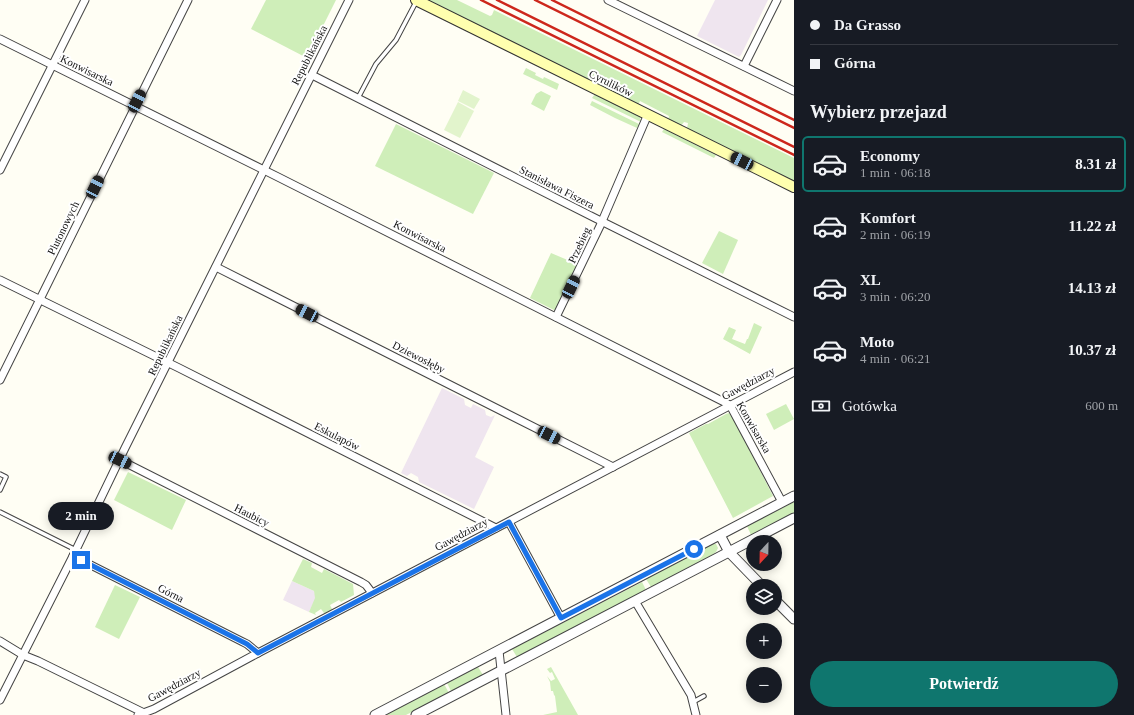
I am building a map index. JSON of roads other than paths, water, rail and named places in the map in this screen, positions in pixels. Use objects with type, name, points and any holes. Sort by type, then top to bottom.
[{"type":"main road","name":"Cyrulików","points":[[417,0],[794,187]]},
{"type":"street","points":[[0,170],[85,0]]},
{"type":"street","name":"Plutonowych","points":[[0,380],[188,0]]},
{"type":"street","name":"Republikańska","points":[[0,700],[75,553],[349,0]]},
{"type":"street","points":[[608,0],[794,91]]},
{"type":"street","points":[[744,66],[777,0]]},
{"type":"street","name":"Konwisarska","points":[[0,39],[264,170],[730,405],[782,502]]},
{"type":"street","name":"Stanisława Fiszera","points":[[312,75],[794,317]]},
{"type":"street","name":"Przebieg","points":[[556,317],[601,221],[648,114]]},
{"type":"street","name":"Dziewosłęby","points":[[216,267],[612,467]]},
{"type":"street","name":"Eskulapów","points":[[0,280],[496,528]]},
{"type":"street","name":"Gawędziarzy","points":[[141,714],[156,712],[258,653],[794,372]]},
{"type":"street","name":"Haubicy","points":[[120,460],[361,582],[366,585],[372,593]]},
{"type":"street","points":[[375,715],[794,496]]},
{"type":"street","points":[[416,715],[794,518]]},
{"type":"street","points":[[509,522],[561,618]]},
{"type":"street","points":[[720,535],[729,552],[755,579]]},
{"type":"street","name":"Górna","points":[[75,553],[247,644],[258,653]]},
{"type":"street","points":[[635,601],[691,695],[696,715]]},
{"type":"street","points":[[782,607],[794,619]]},
{"type":"street","points":[[0,641],[23,655],[38,660],[141,714]]},
{"type":"street","points":[[499,651],[506,715]]},
{"type":"lane","points":[[358,98],[376,64],[396,40],[417,0]]},
{"type":"lane","points":[[0,474],[6,477],[0,490]]},
{"type":"lane","points":[[0,512],[75,553]]},
{"type":"lane","points":[[693,702],[704,696]]},
{"type":"railway","points":[[481,0],[794,155]]},
{"type":"railway","points":[[497,0],[794,147]]},
{"type":"railway","points":[[535,0],[794,128]]},
{"type":"railway","points":[[552,0],[794,120]]}]
